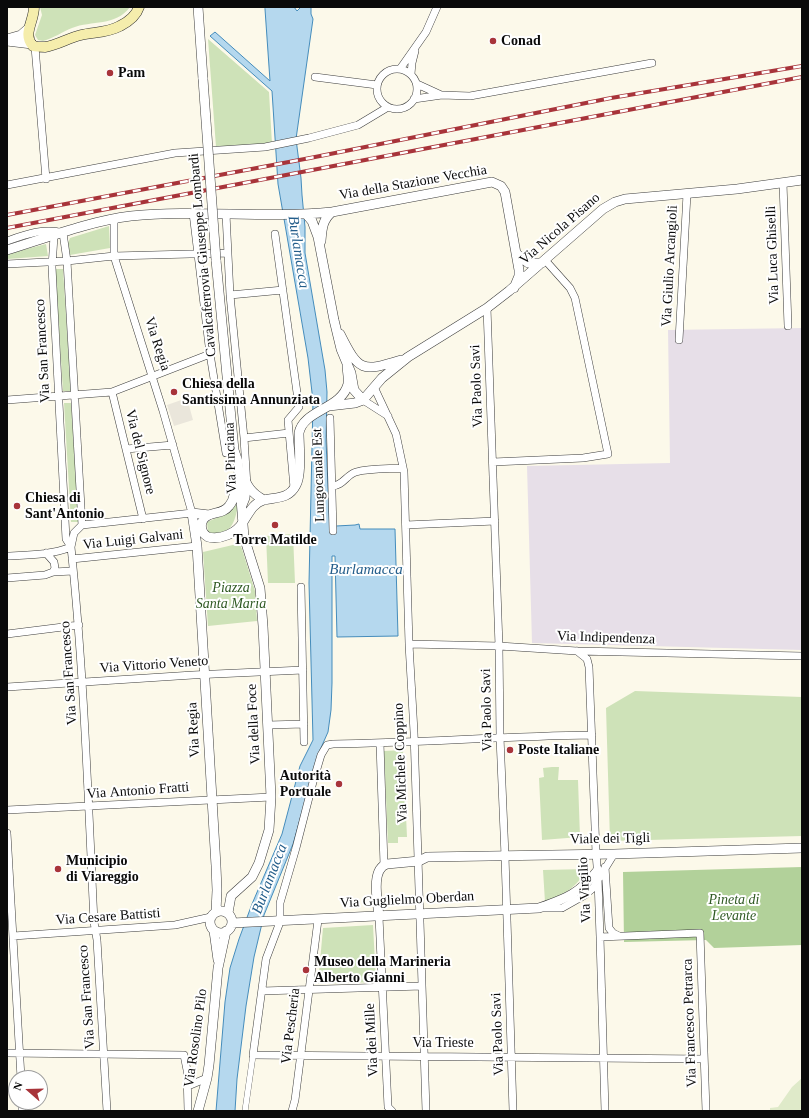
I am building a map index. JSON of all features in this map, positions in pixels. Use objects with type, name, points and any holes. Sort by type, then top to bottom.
[{"type":"main road","points":[[34,7],[34,16],[29,28],[28,38],[33,45],[50,46],[66,39],[81,35],[111,30],[128,21],[137,12],[139,7]]},
{"type":"street","name":"Cavalcaferrovia Giuseppe Lombardi","points":[[198,7],[230,451],[238,462],[243,524]]},
{"type":"street","points":[[400,69],[426,32],[437,7]]},
{"type":"street","points":[[7,40],[21,35],[29,28]]},
{"type":"street","points":[[7,40],[33,45],[46,179]]},
{"type":"street","points":[[411,74],[412,63],[417,45]]},
{"type":"street","points":[[414,99],[442,95],[470,96],[652,63]]},
{"type":"street","points":[[395,68],[411,74],[417,84],[417,92],[414,99],[409,104],[403,108],[395,109],[388,106],[379,98],[377,85],[385,72],[395,68]]},
{"type":"street","points":[[315,77],[377,85]]},
{"type":"street","points":[[417,84],[442,95]]},
{"type":"street","points":[[7,185],[175,154],[265,147],[309,138],[358,125],[388,106]]},
{"type":"street","name":"Via Nicola Pisano","points":[[408,358],[487,308],[514,288],[603,209],[612,203],[625,199],[737,189],[802,180]]},
{"type":"street","name":"Via della Stazione Vecchia","points":[[332,212],[485,183],[495,183],[501,186],[505,192],[517,254],[519,273],[514,288]]},
{"type":"street","name":"Via Luca Ghiselli","points":[[784,183],[788,326]]},
{"type":"street","name":"Via Giulio Arcangioli","points":[[680,340],[687,194]]},
{"type":"street","points":[[7,250],[114,219],[139,216],[193,213],[306,214],[332,212]]},
{"type":"street","points":[[321,248],[324,222],[326,216],[332,212]]},
{"type":"street","points":[[7,556],[46,553],[71,547],[74,533],[82,525],[192,513],[208,515],[225,510],[232,501],[235,487],[230,451],[210,354],[193,213]]},
{"type":"street","name":"Via Pinciana","points":[[226,214],[230,295],[244,438],[247,486],[246,498],[242,508]]},
{"type":"street","points":[[306,214],[314,225],[321,248],[334,320],[342,353],[351,373],[354,390],[363,400],[388,416]]},
{"type":"street","name":"Via Regia","points":[[114,219],[114,256],[173,445],[192,513],[197,546],[217,890],[213,914]]},
{"type":"street","points":[[7,241],[50,230],[59,234]]},
{"type":"street","name":"Via San Francesco","points":[[59,234],[67,261],[82,525]]},
{"type":"street","name":"Via San Francesco","points":[[59,234],[52,261],[58,396],[66,539],[71,547],[83,683],[90,807],[94,922],[96,931],[107,1111]]},
{"type":"street","points":[[275,234],[299,407],[288,420],[294,488]]},
{"type":"street","points":[[7,264],[67,261],[114,256],[228,253]]},
{"type":"street","points":[[493,462],[583,458],[608,454],[576,298],[570,288],[544,261],[528,262],[517,254]]},
{"type":"street","points":[[230,295],[283,290]]},
{"type":"street","name":"Via Paolo Savi","points":[[487,308],[513,1111]]},
{"type":"street","points":[[334,320],[350,351],[362,366],[372,368],[379,367],[408,358]]},
{"type":"street","points":[[7,400],[112,392],[210,354]]},
{"type":"street","points":[[329,406],[363,400],[382,378],[408,358]]},
{"type":"street","points":[[208,515],[204,519],[201,527],[205,535],[215,538],[228,535],[243,524],[250,510],[264,500],[284,497],[289,494],[297,483],[299,474],[299,429],[307,419],[329,406],[342,394],[346,387],[348,378],[347,365]]},
{"type":"street","name":"Via Michele Coppino","points":[[374,388],[398,439],[404,468],[409,644],[415,742],[426,1111]]},
{"type":"street","name":"Via del Signore","points":[[112,392],[143,519]]},
{"type":"street","name":"Lungocanale Est","points":[[330,418],[333,531]]},
{"type":"street","points":[[244,438],[289,433]]},
{"type":"street","points":[[126,449],[173,445]]},
{"type":"street","points":[[238,462],[247,486],[253,493],[264,500]]},
{"type":"street","points":[[332,486],[340,484],[353,473],[360,471],[404,468]]},
{"type":"street","points":[[406,525],[495,521]]},
{"type":"street","name":"Via della Foce","points":[[228,913],[231,896],[252,876],[259,863],[269,830],[271,797],[266,671],[260,588],[245,541],[243,524]]},
{"type":"street","name":"Via Regia","points":[[197,546],[201,527]]},
{"type":"street","name":"Via Luigi Galvani","points":[[72,559],[197,546]]},
{"type":"street","points":[[46,553],[54,562],[55,568],[53,572]]},
{"type":"street","points":[[7,578],[73,571]]},
{"type":"street","points":[[301,587],[304,742]]},
{"type":"street","points":[[7,634],[79,625]]},
{"type":"street","name":"Via Indipendenza","points":[[409,644],[499,646],[577,651],[802,656]]},
{"type":"street","points":[[577,651],[587,659],[590,666]]},
{"type":"street","points":[[590,666],[593,656],[600,651]]},
{"type":"street","name":"Via Virgilio","points":[[590,666],[596,853],[600,872],[600,937],[605,1111]]},
{"type":"street","name":"Via Vittorio Veneto","points":[[7,687],[205,674],[303,670]]},
{"type":"street","points":[[268,725],[304,724]]},
{"type":"street","points":[[245,1111],[266,959],[279,922],[280,903],[313,782],[323,751],[329,744],[592,735]]},
{"type":"street","points":[[379,917],[376,879],[378,872],[384,865],[380,743]]},
{"type":"street","name":"Via Antonio Fratti","points":[[7,810],[271,797]]},
{"type":"street","points":[[7,833],[10,936],[20,1070]]},
{"type":"street","name":"Viale dei Tigli","points":[[384,865],[419,861],[428,857],[596,853],[614,854],[802,848]]},
{"type":"street","points":[[614,854],[600,872],[609,928],[613,933],[619,936]]},
{"type":"street","name":"Via Guglielmo Oberdan","points":[[235,923],[540,908],[577,892],[600,872]]},
{"type":"street","points":[[221,910],[228,913],[235,923],[230,929],[221,933],[214,931],[210,924],[213,914],[221,910]]},
{"type":"street","name":"Via Cesare Battisti","points":[[10,936],[179,924],[213,914]]},
{"type":"street","name":"Via dei Mille","points":[[379,917],[388,1107],[392,1111]]},
{"type":"street","name":"Via Pescheria","points":[[292,1111],[295,1100],[318,920]]},
{"type":"street","name":"Via Rosolino Pilo","points":[[214,931],[218,968]]},
{"type":"street","name":"Via Rosolino Pilo","points":[[198,1111],[207,1078],[218,968],[226,931]]},
{"type":"street","name":"Via Francesco Petrarca","points":[[619,936],[700,933],[706,1111]]},
{"type":"street","points":[[600,937],[619,936]]},
{"type":"street","points":[[262,990],[422,986]]},
{"type":"street","points":[[7,1053],[184,1055],[188,1086],[188,1111]]},
{"type":"street","name":"Via Trieste","points":[[253,1055],[704,1059]]},
{"type":"street","points":[[188,1086],[207,1078]]},
{"type":"shaded area","points":[[802,328],[802,650],[532,643],[527,466],[670,463],[668,330]]},
{"type":"shaded area","points":[[187,398],[193,420],[174,426],[167,405]]},
{"type":"green space","points":[[40,7],[130,7],[117,18],[72,28],[43,41],[38,40],[35,35],[42,15]]},
{"type":"green space","points":[[208,39],[269,92],[272,144],[216,147]]},
{"type":"green space","points":[[109,226],[110,248],[70,255],[68,243],[70,238]]},
{"type":"green space","points":[[46,244],[48,256],[7,259],[7,254]]},
{"type":"green space","points":[[55,269],[63,269],[71,391],[63,391]]},
{"type":"green space","points":[[64,403],[71,403],[79,522],[71,522]]},
{"type":"green space","points":[[236,505],[238,506],[235,519],[227,530],[216,533],[208,533],[207,522],[226,514]]},
{"type":"green space","points":[[293,534],[295,583],[268,583],[266,536]]},
{"type":"green space","name":"Piazza Santa Maria","points":[[237,544],[240,545],[242,549],[255,591],[257,621],[208,626],[203,552]]},
{"type":"green space","points":[[635,691],[802,697],[802,836],[610,841],[606,708]]},
{"type":"green space","points":[[403,750],[407,837],[398,837],[398,843],[388,843],[384,751]]},
{"type":"green space","points":[[559,767],[558,780],[578,780],[580,837],[542,840],[539,778],[544,777],[543,768]]},
{"type":"green space","name":"Pineta di Levante","points":[[802,867],[802,945],[714,948],[706,940],[624,942],[623,872]]},
{"type":"green space","points":[[587,869],[583,876],[569,890],[545,902],[543,870]]},
{"type":"green space","points":[[373,925],[376,982],[318,984],[323,928]]},
{"type":"green space","points":[[802,1078],[802,1111],[770,1111],[770,1108],[778,1107],[792,1087]]},
{"type":"water","name":"Burlamacca","points":[[266,7],[294,7],[297,11],[301,7],[311,7],[313,19],[296,139],[305,227],[305,253],[325,370],[327,392],[326,441],[330,532],[336,532],[336,526],[359,524],[360,529],[395,529],[398,636],[337,637],[335,556],[332,556],[332,683],[331,710],[328,732],[320,750],[293,844],[264,915],[254,957],[246,1006],[237,1079],[235,1111],[216,1111],[225,1002],[230,968],[252,904],[282,834],[300,766],[313,740],[309,583],[313,401],[308,358],[278,184],[272,91],[210,36],[215,32],[270,81]]},
{"type":"railway","points":[[7,215],[310,158],[611,98],[802,66]]},
{"type":"railway","points":[[7,228],[802,77]]},
{"type":"place","name":"Conad","points":[[493,41]]},
{"type":"place","name":"Pam","points":[[110,73]]},
{"type":"place","name":"Chiesa della Santissima Annunziata","points":[[174,392]]},
{"type":"place","name":"Chiesa di Sant'Antonio","points":[[17,506]]},
{"type":"place","name":"Torre Matilde","points":[[275,525]]},
{"type":"place","name":"Poste Italiane","points":[[510,750]]},
{"type":"place","name":"Autorità Portuale","points":[[339,784]]},
{"type":"place","name":"Municipio di Viareggio","points":[[58,869]]},
{"type":"place","name":"Museo della Marineria Alberto Gianni","points":[[306,970]]}]
